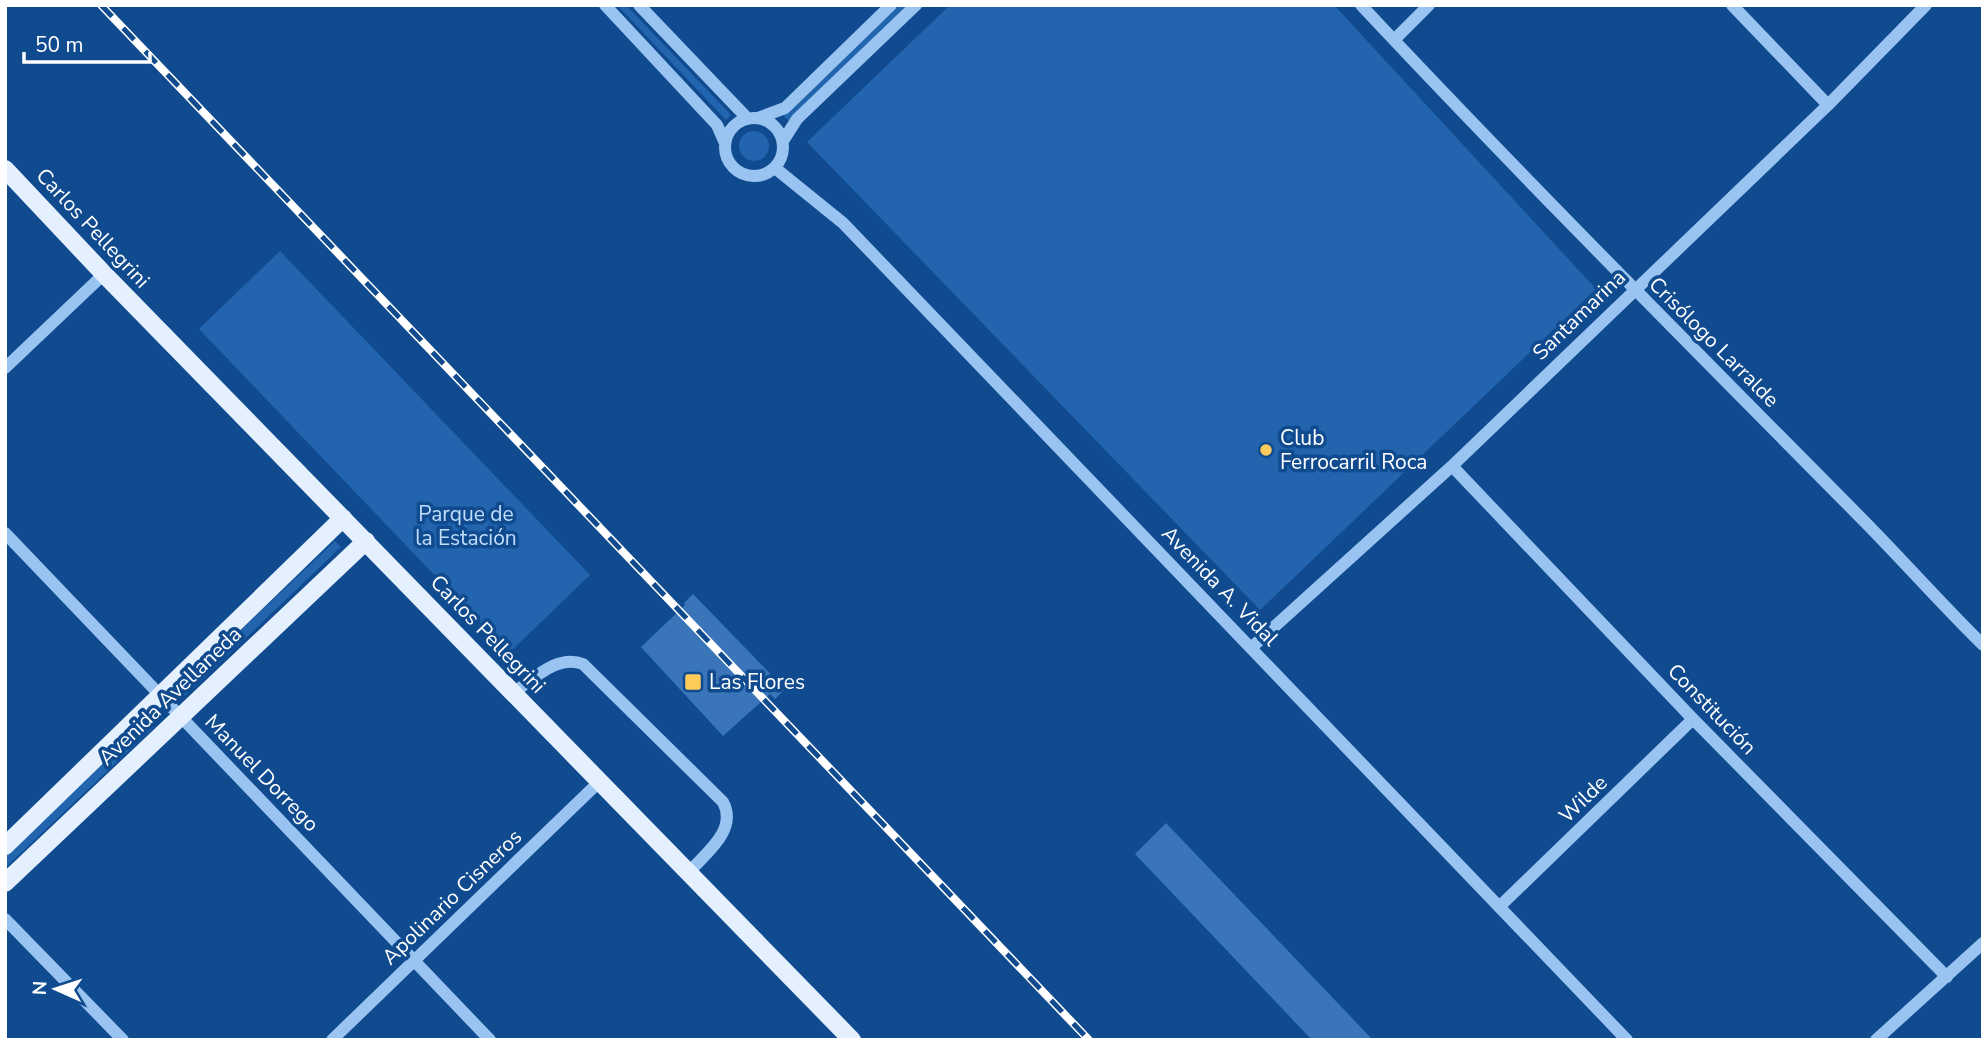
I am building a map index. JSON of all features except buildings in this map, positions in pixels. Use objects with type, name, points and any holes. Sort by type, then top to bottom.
[{"type":"main road","name":"Carlos Pellegrini","points":[[5,169],[848,1038]]},
{"type":"main road","name":"Avenida Avellaneda","points":[[5,846],[343,519]]},
{"type":"main road","name":"Avenida Avellaneda","points":[[5,883],[366,541]]},
{"type":"street","points":[[605,5],[717,125],[725,143],[728,161],[741,174],[759,176],[775,168],[780,160],[783,141],[797,119],[916,5]]},
{"type":"street","points":[[639,5],[753,118],[774,126],[783,141]]},
{"type":"street","points":[[725,143],[733,127],[785,108],[891,5]]},
{"type":"street","name":"Crisólogo Larralde","points":[[1361,5],[1634,289],[1875,531],[1928,591],[1983,645]]},
{"type":"street","points":[[1394,40],[1429,5]]},
{"type":"street","points":[[1732,5],[1828,105]]},
{"type":"street","name":"Santamarina","points":[[1252,647],[1452,466],[1828,105],[1926,5]]},
{"type":"street","name":"Avenida A. Vidal","points":[[775,168],[843,223],[1628,1040]]},
{"type":"street","points":[[5,368],[104,274]]},
{"type":"street","name":"Constitución","points":[[1452,466],[1693,719],[1947,977]]},
{"type":"street","name":"Manuel Dorrego","points":[[5,533],[490,1040]]},
{"type":"street","points":[[513,693],[559,662],[573,660],[583,664],[723,802],[728,823],[723,833],[689,872]]},
{"type":"street","name":"Wilde","points":[[1499,907],[1693,719]]},
{"type":"street","name":"Apolinario Cisneros","points":[[332,1040],[599,782]]},
{"type":"street","points":[[5,919],[123,1040]]},
{"type":"street","points":[[1876,1040],[1983,943]]},
{"type":"green space","points":[[617,5],[626,5],[731,115],[726,120]]},
{"type":"green space","points":[[897,5],[910,5],[788,121],[782,114]]},
{"type":"green space","name":"Club Ferrocarril Roca","points":[[950,5],[1334,5],[1596,289],[1260,610],[807,142]]},
{"type":"green space","points":[[754,131],[760,132],[768,140],[768,152],[760,160],[754,161],[748,160],[740,152],[739,146],[740,140],[748,132]]},
{"type":"green space","name":"Parque de la Estación","points":[[280,251],[590,575],[509,653],[199,329]]},
{"type":"green space","points":[[335,541],[341,547],[185,696],[179,689]]},
{"type":"green space","points":[[148,720],[154,727],[5,868],[5,855]]},
{"type":"railway","points":[[101,5],[1089,1040]]},
{"type":"place","name":"Club Ferrocarril Roca","points":[[1266,450]]},
{"type":"place","name":"Las Flores","points":[[693,682]]}]
